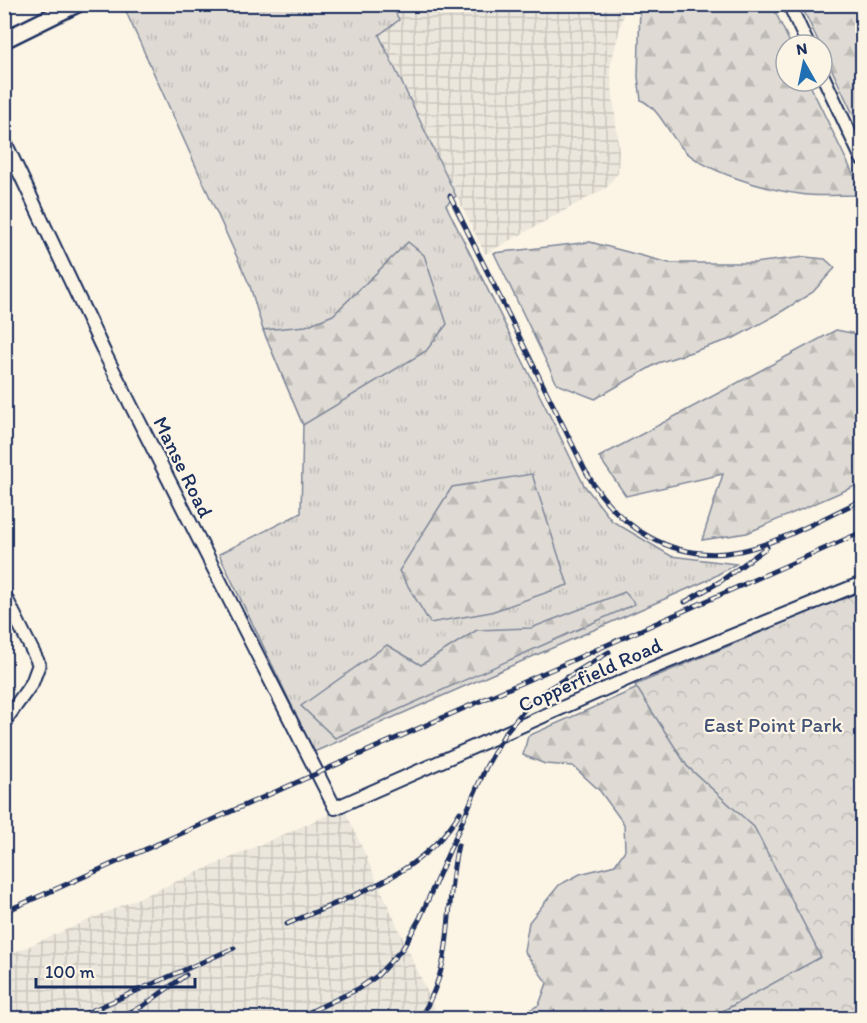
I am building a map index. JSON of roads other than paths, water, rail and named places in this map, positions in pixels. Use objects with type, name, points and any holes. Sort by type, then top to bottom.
[{"type":"street","points":[[4,40],[77,4]]},
{"type":"street","points":[[789,4],[802,33]]},
{"type":"street","points":[[831,93],[862,159]]},
{"type":"street","name":"Manse Road","points":[[4,140],[105,354],[335,808]]},
{"type":"street","name":"Copperfield Road","points":[[335,808],[650,669],[862,583]]},
{"type":"street","points":[[4,594],[39,664],[32,683],[4,722]]},
{"type":"railway","points":[[450,196],[585,470],[613,509],[630,524],[649,537],[670,546],[692,552],[715,554],[740,551],[771,542],[862,500]]},
{"type":"railway","points":[[4,912],[862,532]]},
{"type":"railway","points":[[685,602],[721,581],[767,547]]},
{"type":"railway","points":[[297,1018],[358,989],[377,976],[403,948],[420,918],[486,767],[505,733],[530,703],[545,691],[609,652]]},
{"type":"railway","points":[[287,924],[360,893],[406,868],[445,834],[460,812]]},
{"type":"railway","points":[[420,1018],[432,996],[445,954],[458,845]]},
{"type":"railway","points":[[75,1018],[234,948]]},
{"type":"railway","points":[[117,1018],[143,1006],[186,975]]},
{"type":"park label","name":"East Point Park","points":[[773,725]]}]
